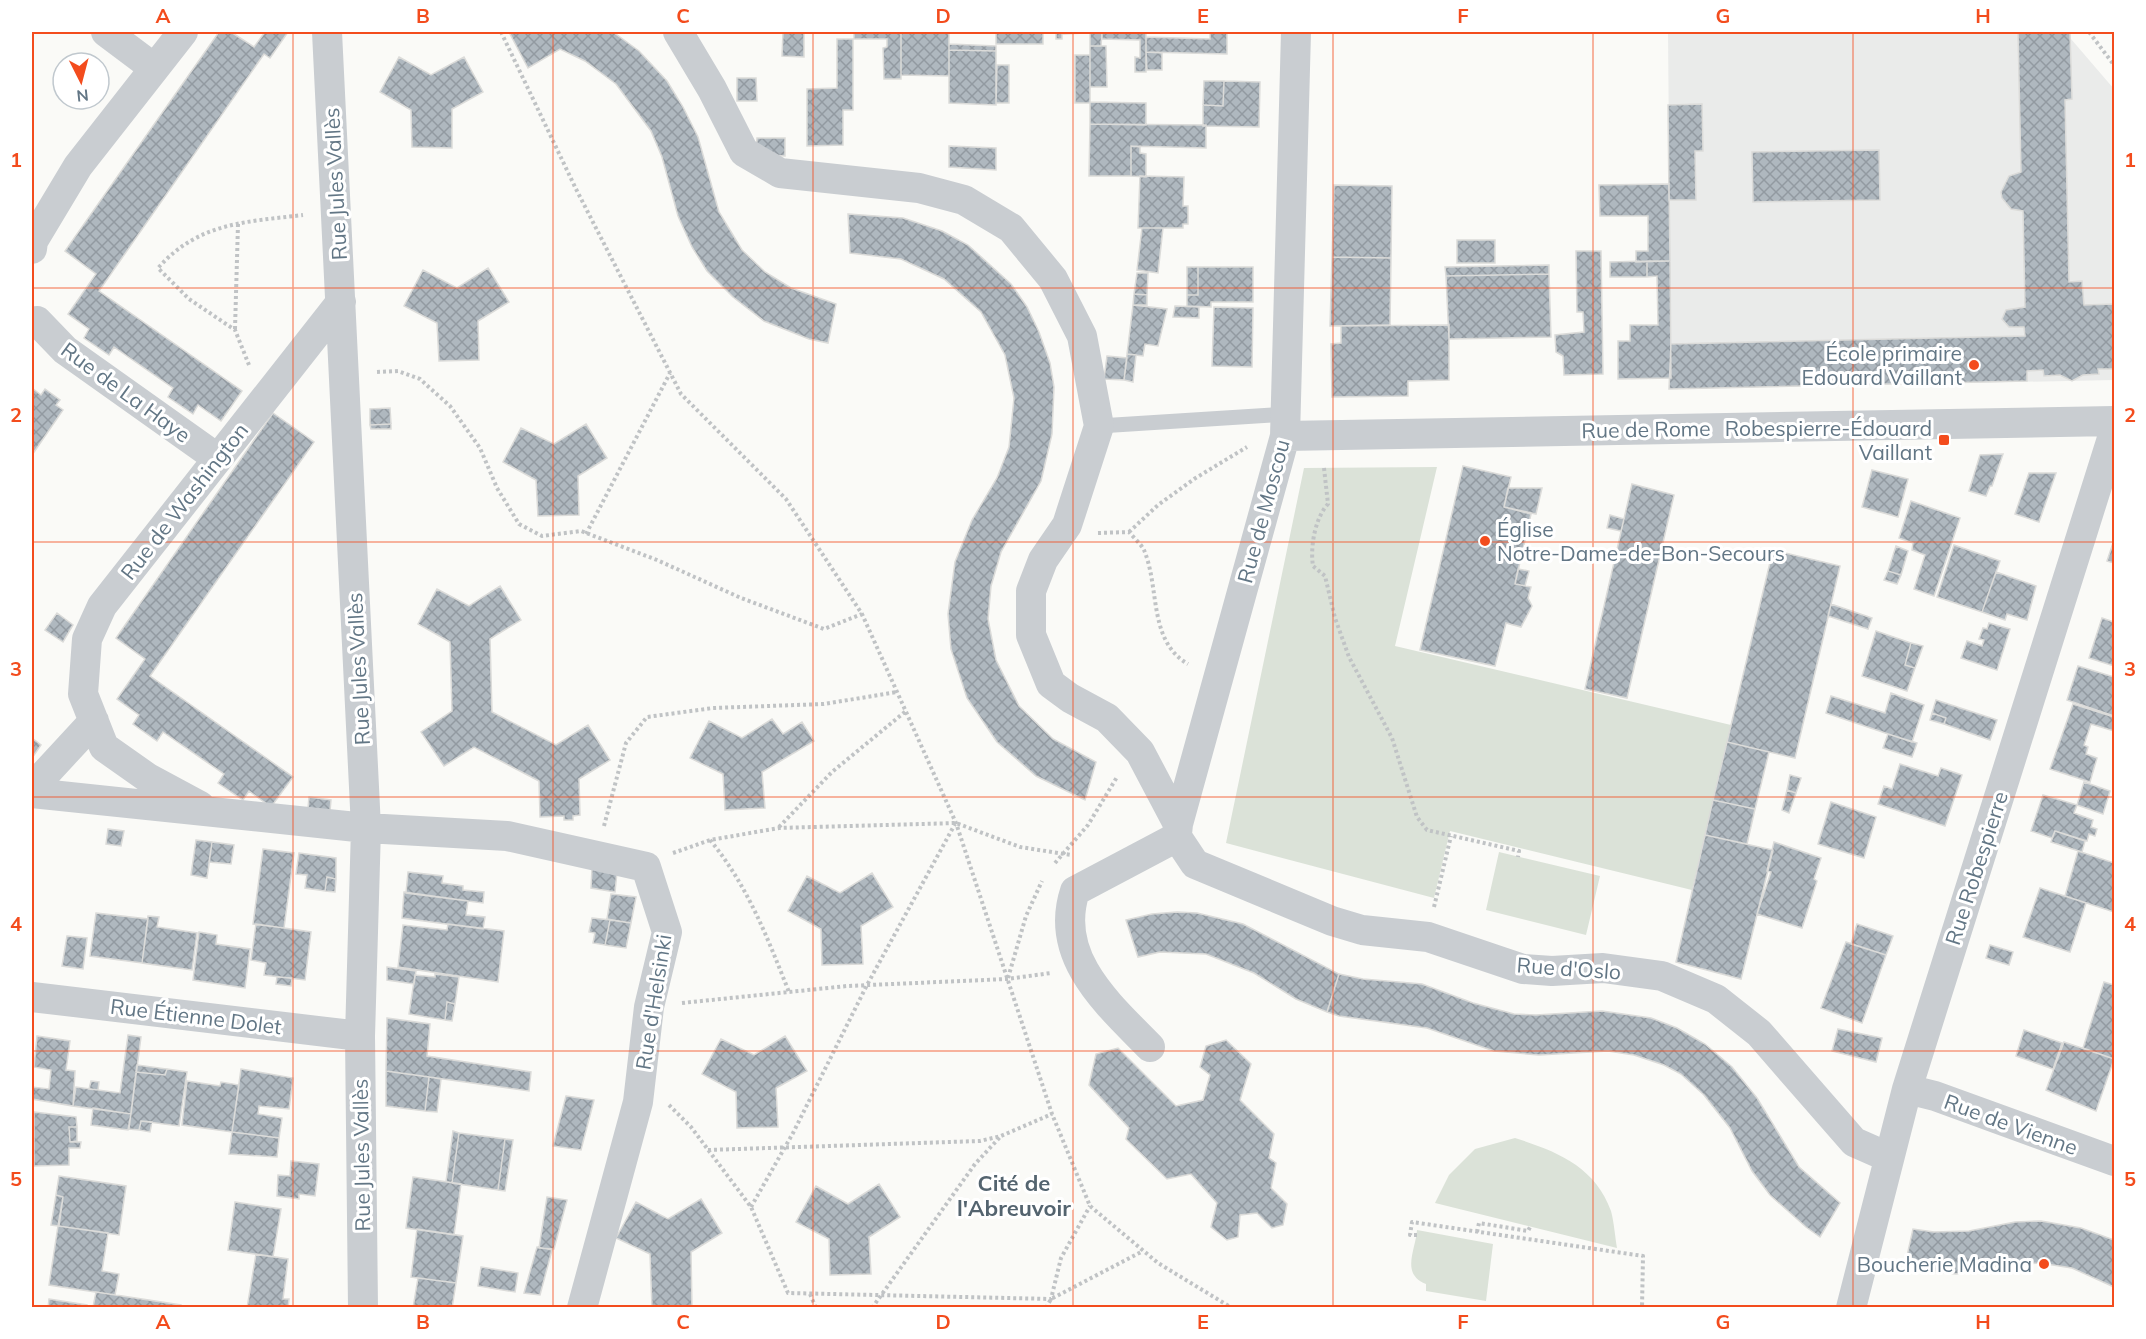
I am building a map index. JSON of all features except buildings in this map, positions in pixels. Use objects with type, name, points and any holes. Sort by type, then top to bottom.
[{"type":"street","points":[[106,32],[154,68]]},
{"type":"street","points":[[32,249],[33,241],[78,166],[183,32]]},
{"type":"street","name":"Rue Jules Vallès","points":[[327,32],[366,828],[360,1036],[363,1308]]},
{"type":"street","points":[[678,32],[712,89],[744,152],[780,173],[919,188],[964,200],[1011,228],[1053,279],[1083,336],[1099,426]]},
{"type":"street","name":"Rue de Moscou","points":[[1177,831],[1285,425],[1296,32]]},
{"type":"street","name":"Rue de Washington","points":[[216,814],[148,778],[104,747],[83,694],[87,639],[102,606],[341,302]]},
{"type":"street","name":"Rue de La Haye","points":[[33,318],[65,350],[217,458]]},
{"type":"street","name":"Rue de Rome","points":[[1285,425],[1319,435],[2115,421]]},
{"type":"street","name":"Rue d'Oslo","points":[[1099,426],[1067,525],[1042,560],[1031,591],[1031,635],[1051,684],[1070,698],[1107,718],[1140,752],[1195,864],[1332,921],[1362,930],[1428,937],[1523,969],[1552,971],[1603,968],[1662,976],[1716,999],[1758,1034],[1854,1142],[1888,1157]]},
{"type":"street","name":"Rue Robespierre","points":[[1851,1308],[1907,1089],[2115,432]]},
{"type":"street","points":[[32,788],[94,721]]},
{"type":"street","name":"Rue de Washington","points":[[32,793],[366,828]]},
{"type":"street","points":[[366,828],[507,836],[646,867]]},
{"type":"street","points":[[1150,1047],[1105,1000],[1075,956],[1069,909],[1075,891],[1177,831]]},
{"type":"street","name":"Rue d'Helsinki","points":[[582,1308],[638,1102],[648,1007],[667,932],[646,867]]},
{"type":"street","name":"Rue Étienne Dolet","points":[[32,997],[360,1036]]},
{"type":"street","name":"Rue de Vienne","points":[[1907,1089],[1935,1096],[2115,1161]]},
{"type":"lane","points":[[1099,426],[1285,425]]},
{"type":"path","points":[[501,32],[576,189],[681,394],[786,499],[862,614],[956,823],[1052,1114],[1090,1206],[1158,1263],[1232,1308]]},
{"type":"path","points":[[2089,32],[2115,65]]},
{"type":"path","points":[[235,330],[189,299],[158,268],[172,253],[209,230],[238,224],[336,212]]},
{"type":"path","points":[[238,224],[235,330],[263,399]]},
{"type":"path","points":[[344,375],[398,371],[420,379],[450,406],[480,448],[497,488],[519,524],[542,536],[581,531],[824,629],[862,614]]},
{"type":"path","points":[[586,534],[670,373]]},
{"type":"path","points":[[1067,525],[1080,536],[1129,532],[1158,505],[1194,479],[1285,425]]},
{"type":"path","points":[[1319,435],[1328,504],[1321,512],[1311,554],[1312,566],[1325,576],[1335,618],[1349,657],[1392,738],[1417,817],[1427,830],[1519,852]]},
{"type":"path","points":[[1129,532],[1144,549],[1160,630],[1174,656],[1217,681]]},
{"type":"path","points":[[601,857],[605,819],[626,743],[647,717],[712,708],[824,704],[897,692]]},
{"type":"path","points":[[779,828],[832,772],[906,711]]},
{"type":"path","points":[[751,1207],[784,1149],[867,985],[956,823]]},
{"type":"path","points":[[646,867],[690,845],[779,828],[956,823],[1020,847],[1072,855],[1110,872]]},
{"type":"path","points":[[1428,937],[1451,836]]},
{"type":"path","points":[[710,840],[731,866],[756,910],[789,992]]},
{"type":"path","points":[[648,1007],[867,985],[1007,979],[1060,972],[1075,956]]},
{"type":"path","points":[[641,1076],[691,1126],[751,1207],[788,1293],[1051,1299],[1143,1251]]},
{"type":"path","points":[[708,1150],[980,1141],[1001,1136],[1052,1114]]},
{"type":"path","points":[[872,1308],[975,1164],[1001,1136]]},
{"type":"path","points":[[1046,1308],[1051,1299],[1061,1258],[1090,1206]]},
{"type":"path","points":[[1417,1235],[1410,1234],[1412,1222],[1643,1256],[1642,1308]]},
{"type":"path","points":[[1477,1232],[1479,1223],[1528,1231],[1530,1227]]},
{"type":"path","points":[[810,1294],[816,1308]]},
{"type":"shaded area","points":[[1668,32],[2065,32],[2114,89],[2114,380],[1669,389],[1671,378]]},
{"type":"shaded area","points":[[1437,467],[1395,646],[1731,725],[1692,890],[1450,831],[1434,898],[1226,843],[1304,468]]},
{"type":"shaded area","points":[[1499,852],[1600,876],[1586,935],[1486,910]]},
{"type":"shaded area","points":[[1515,1138],[1572,1162],[1595,1182],[1611,1211],[1617,1248],[1435,1203],[1449,1175],[1475,1149]]},
{"type":"shaded area","points":[[1417,1230],[1493,1244],[1486,1301],[1426,1291],[1426,1284],[1418,1280],[1411,1268]]},
{"type":"place","name":"École primaire Edouard Vaillant","points":[[1974,365]]},
{"type":"place","name":"Robespierre-Édouard Vaillant","points":[[1944,440]]},
{"type":"place","name":"Église Notre-Dame-de-Bon-Secours","points":[[1485,541]]},
{"type":"place","name":"Boucherie Madina","points":[[2044,1264]]},
{"type":"district","name":"Cité de l'Abreuvoir","points":[[1014,1196]]}]
